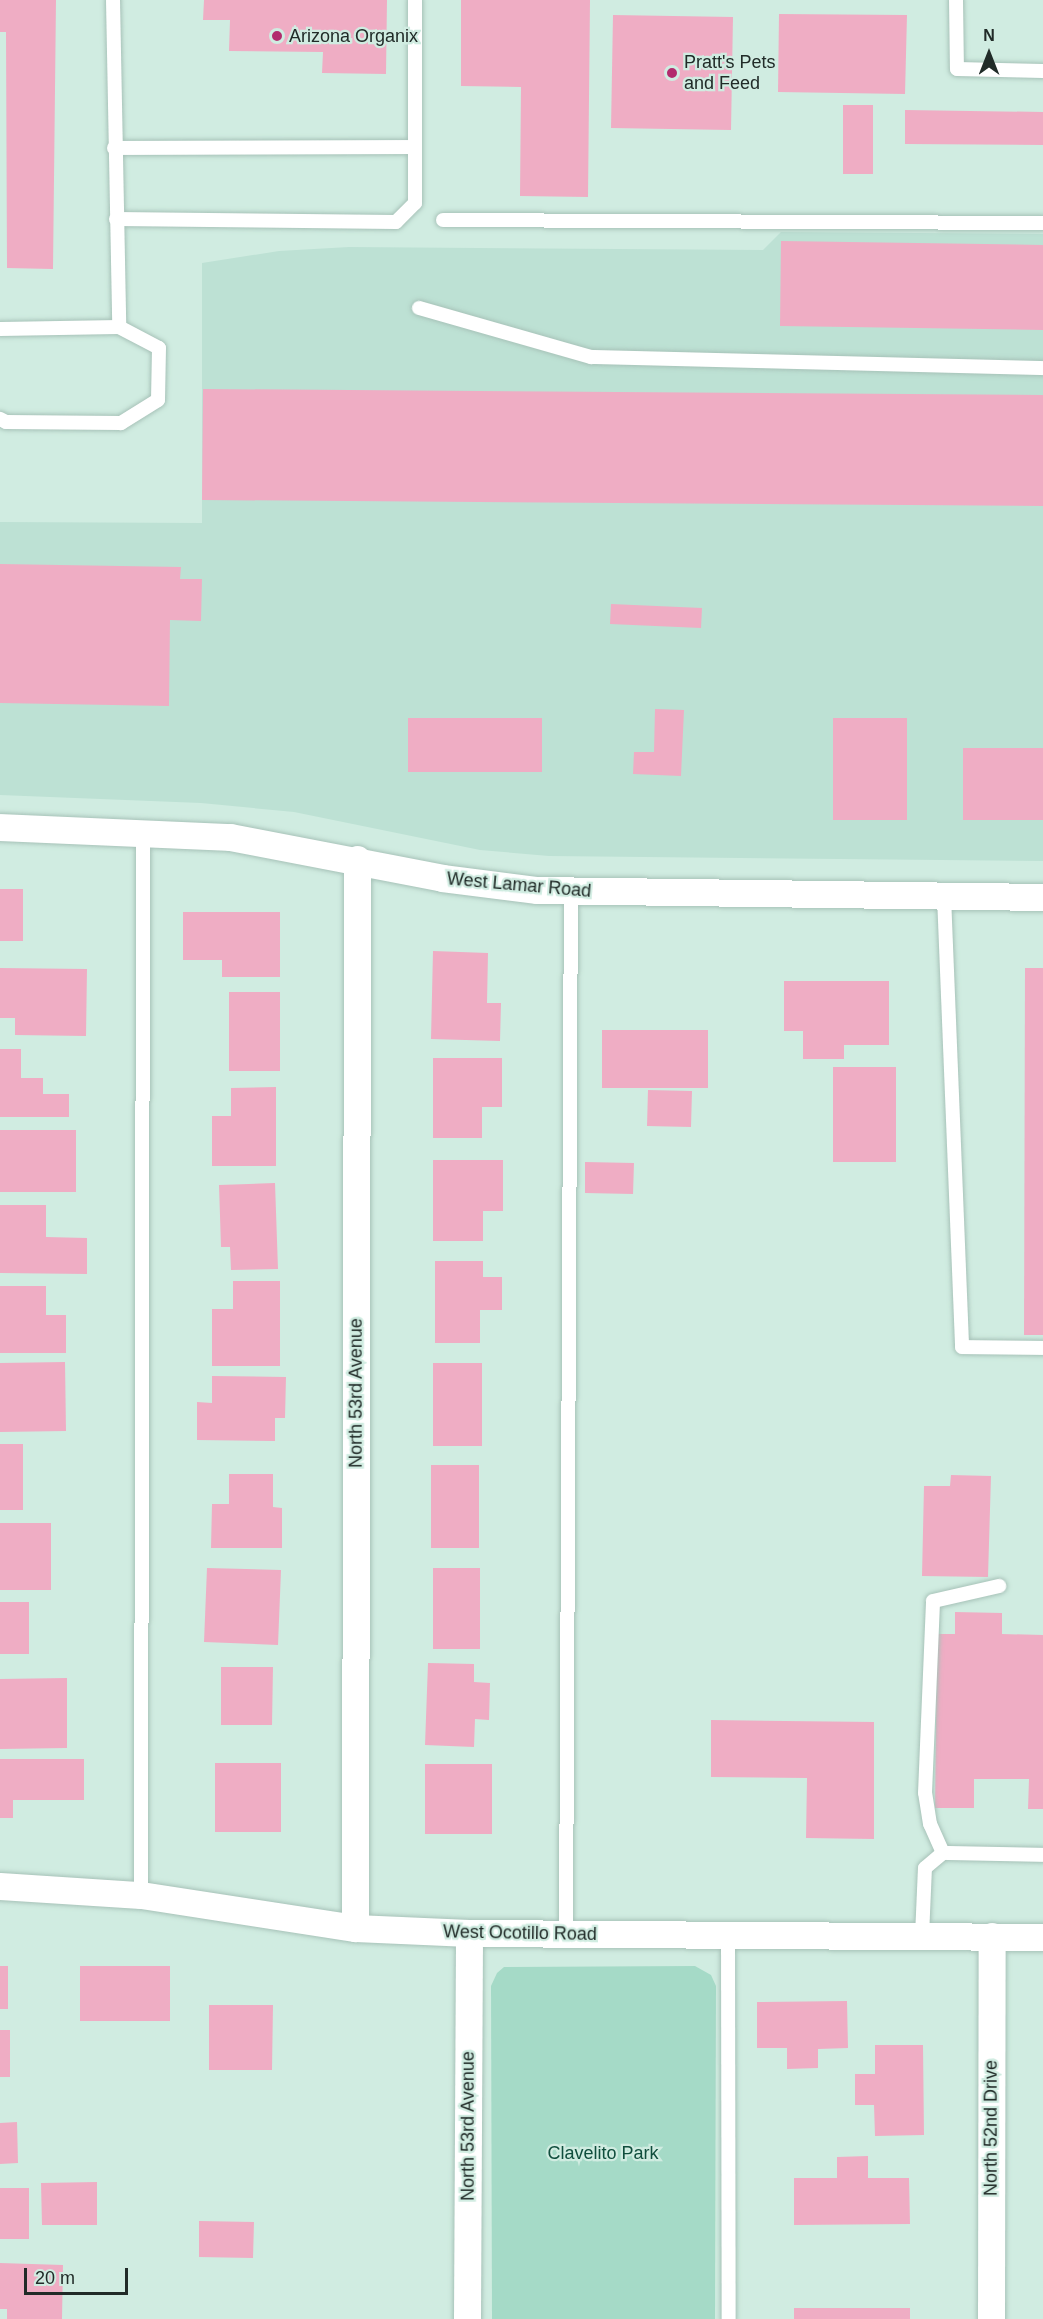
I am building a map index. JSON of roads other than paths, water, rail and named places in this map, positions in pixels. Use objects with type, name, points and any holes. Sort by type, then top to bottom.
[{"type":"street","name":"West Lamar Road","points":[[0,827],[230,837],[357,859],[442,878],[572,892],[1043,897]]},
{"type":"street","name":"North 53rd Avenue","points":[[355,1928],[357,859]]},
{"type":"street","name":"West Ocotillo Road","points":[[0,1886],[141,1895],[355,1928],[469,1933],[1043,1936]]},
{"type":"street","name":"North 53rd Avenue","points":[[467,2319],[469,1933]]},
{"type":"street","name":"North 52nd Drive","points":[[991,2319],[992,1936]]},
{"type":"lane","points":[[113,0],[119,327]]},
{"type":"lane","points":[[117,219],[396,222],[415,203],[415,0]]},
{"type":"lane","points":[[956,0],[957,69],[1043,71]]},
{"type":"lane","points":[[114,148],[415,147]]},
{"type":"lane","points":[[443,220],[1043,223]]},
{"type":"lane","points":[[418,308],[591,357],[1043,368]]},
{"type":"lane","points":[[0,329],[119,327],[159,348],[158,400],[121,423],[6,422],[0,418]]},
{"type":"lane","points":[[141,1895],[142,832]]},
{"type":"lane","points":[[566,1934],[572,892]]},
{"type":"lane","points":[[944,896],[962,1347],[1043,1347]]},
{"type":"lane","points":[[943,1853],[930,1824],[925,1793],[933,1601],[999,1586]]},
{"type":"lane","points":[[922,1936],[925,1868],[943,1853],[1043,1855]]},
{"type":"lane","points":[[728,1934],[729,2319]]},
{"type":"place","name":"Arizona Organix","points":[[277,36]]},
{"type":"place","name":"Pratt's Pets and Feed","points":[[672,73]]},
{"type":"park label","name":"Clavelito Park","points":[[603,2153]]}]
